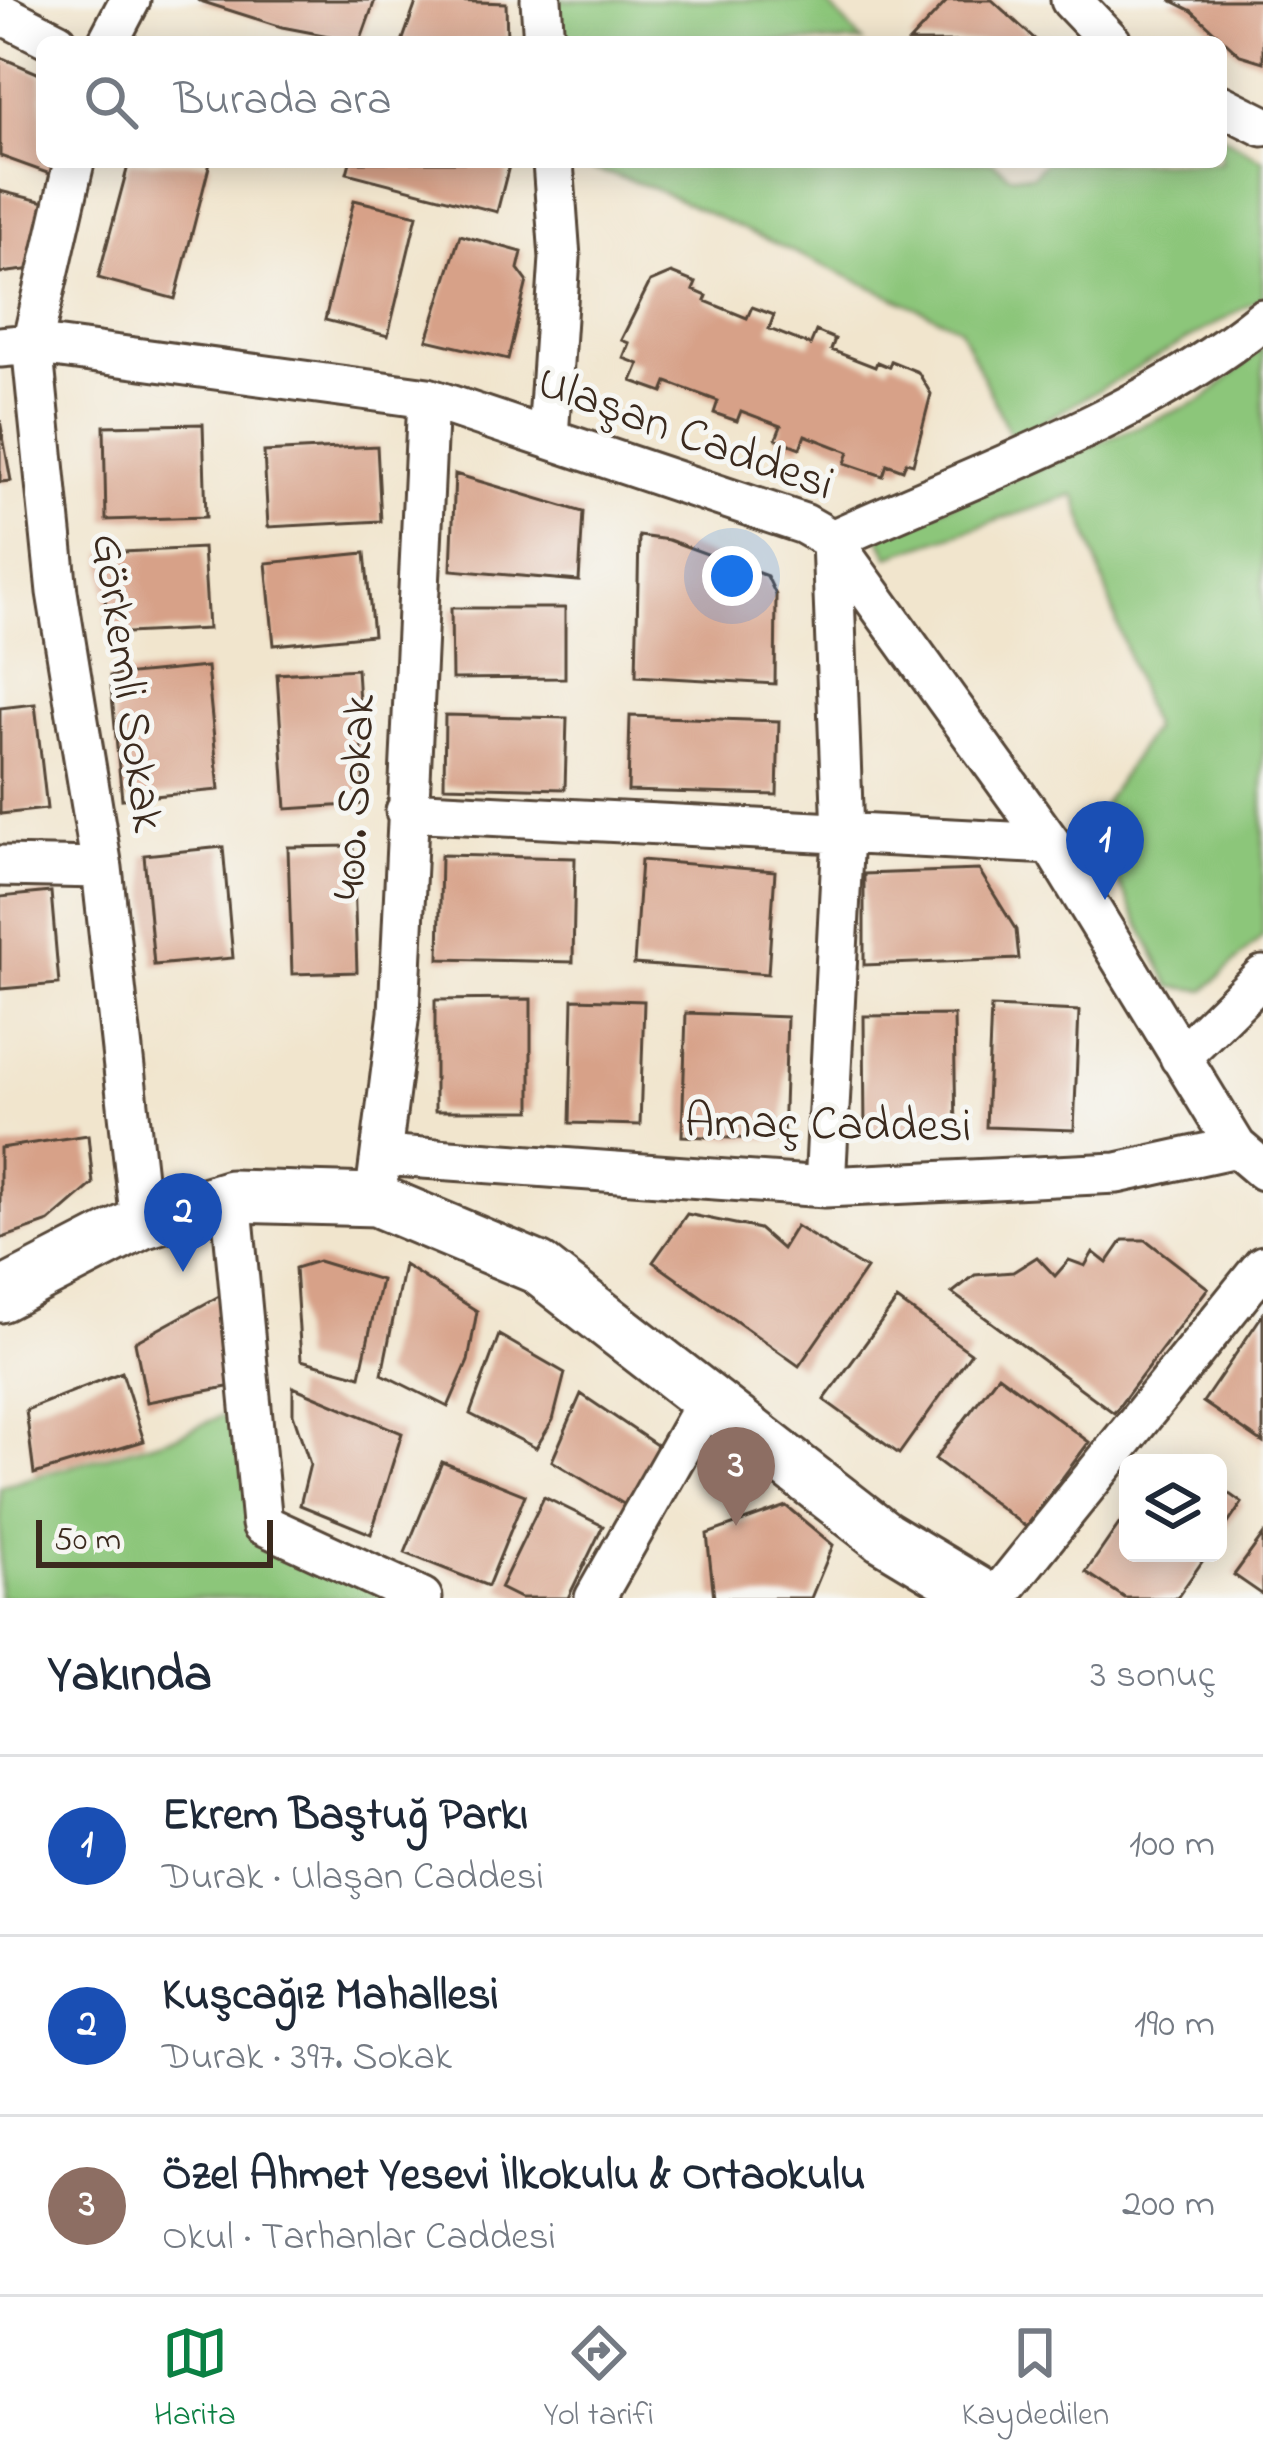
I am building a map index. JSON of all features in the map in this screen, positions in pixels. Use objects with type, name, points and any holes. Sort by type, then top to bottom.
[{"type":"main road","points":[[0,1296],[141,1223],[231,1196],[378,1178],[538,1268],[883,1536],[986,1598]]},
{"type":"main road","points":[[883,1536],[937,1598]]},
{"type":"street","points":[[111,36],[130,0]]},
{"type":"street","points":[[541,0],[544,36]]},
{"type":"street","points":[[1071,0],[1105,36]]},
{"type":"street","points":[[0,13],[45,36]]},
{"type":"street","points":[[1227,108],[1263,126]]},
{"type":"street","name":"Görkemli Sokak","points":[[72,168],[16,345],[102,868],[141,1223]]},
{"type":"street","points":[[548,437],[560,258],[553,168]]},
{"type":"street","points":[[825,1186],[843,834],[832,540],[1159,391],[1215,358],[1263,319]]},
{"type":"street","name":"Ulaşan Caddesi","points":[[16,345],[428,398],[804,524],[832,540],[1051,844],[1180,1057],[1249,1158]]},
{"type":"street","name":"400. Sokak","points":[[378,1178],[399,1013],[428,398]]},
{"type":"street","points":[[406,811],[1051,844]]},
{"type":"street","points":[[0,866],[102,868]]},
{"type":"street","points":[[1180,1057],[1263,976]]},
{"type":"street","name":"Amaç Caddesi","points":[[378,1178],[825,1186],[1117,1173],[1249,1158]]},
{"type":"street","points":[[231,1196],[262,1524],[422,1598]]},
{"type":"street","points":[[996,1598],[1263,1266]]},
{"type":"street","points":[[595,1598],[709,1397]]},
{"type":"green space","points":[[554,0],[824,0],[857,36],[559,36]]},
{"type":"green space","points":[[1227,139],[1263,160],[1263,297],[1012,439],[959,327],[648,186],[590,168],[1000,168],[1009,175],[1033,175],[1039,168],[1227,168]]},
{"type":"green space","points":[[1263,347],[1263,936],[1205,990],[1171,987],[1090,825],[1152,729],[1075,495],[889,556],[878,534],[1205,399]]},
{"type":"green space","points":[[248,1404],[255,1531],[406,1598],[0,1598],[0,1487],[176,1436]]},
{"type":"building","points":[[197,0],[375,0],[362,36],[329,36],[282,27]]},
{"type":"building","points":[[417,0],[506,3],[507,36],[404,36]]},
{"type":"building","points":[[948,0],[992,0],[1031,36],[915,36]]},
{"type":"building","points":[[1170,0],[1263,0],[1263,62],[1240,55],[1227,43],[1227,36],[1219,36],[1192,11]]},
{"type":"building","points":[[0,57],[36,72],[36,168],[64,168],[61,178],[0,156]]},
{"type":"building","points":[[127,168],[209,168],[175,299],[98,278]]},
{"type":"building","points":[[348,168],[508,168],[497,212],[347,173]]},
{"type":"building","points":[[0,191],[53,204],[42,268],[0,273]]},
{"type":"building","points":[[354,200],[417,215],[388,336],[325,320]]},
{"type":"building","points":[[460,235],[522,252],[518,269],[527,281],[508,359],[427,340]]},
{"type":"building","points":[[671,273],[696,283],[693,290],[707,296],[705,301],[747,318],[752,307],[774,315],[769,329],[810,345],[816,331],[835,339],[831,350],[875,367],[877,362],[889,367],[891,361],[918,372],[931,394],[913,464],[906,462],[903,470],[887,464],[883,476],[845,463],[849,452],[805,435],[800,448],[776,439],[781,426],[741,411],[737,421],[714,413],[718,401],[667,382],[663,392],[632,381],[639,364],[623,358],[629,343],[621,340],[650,282]]},
{"type":"building","points":[[0,420],[11,481],[0,482]]},
{"type":"building","points":[[203,424],[206,517],[106,520],[104,426]]},
{"type":"building","points":[[377,446],[381,521],[268,527],[264,452]]},
{"type":"building","points":[[455,474],[583,512],[579,581],[451,570]]},
{"type":"building","points":[[639,536],[669,540],[767,576],[776,595],[775,684],[636,676]]},
{"type":"building","points":[[203,548],[208,629],[107,634],[103,553]]},
{"type":"building","points":[[365,553],[373,635],[274,645],[266,563]]},
{"type":"building","points":[[451,608],[565,608],[565,678],[452,679]]},
{"type":"building","points":[[207,667],[219,790],[122,799],[110,676]]},
{"type":"building","points":[[357,669],[365,804],[286,809],[277,674]]},
{"type":"building","points":[[35,704],[47,809],[0,814],[0,708]]},
{"type":"building","points":[[445,715],[567,718],[565,789],[444,786]]},
{"type":"building","points":[[630,716],[779,721],[777,795],[628,791]]},
{"type":"building","points":[[353,846],[357,972],[292,974],[288,847]]},
{"type":"building","points":[[223,847],[233,958],[154,965],[144,855]]},
{"type":"building","points":[[441,855],[575,858],[573,962],[439,959]]},
{"type":"building","points":[[641,860],[775,871],[768,974],[634,964]]},
{"type":"building","points":[[979,870],[1016,930],[1019,959],[864,965],[864,874]]},
{"type":"building","points":[[51,892],[59,984],[0,989],[0,897]]},
{"type":"building","points":[[531,999],[531,1111],[435,1111],[435,1000]]},
{"type":"building","points":[[573,999],[644,1001],[640,1125],[570,1123]]},
{"type":"building","points":[[991,1007],[1079,1011],[1074,1130],[986,1127]]},
{"type":"building","points":[[686,1013],[787,1017],[783,1140],[682,1136]]},
{"type":"building","points":[[954,1015],[956,1133],[865,1134],[864,1016]]},
{"type":"building","points":[[88,1135],[93,1184],[49,1222],[0,1239],[0,1148]]},
{"type":"building","points":[[687,1214],[759,1229],[782,1249],[796,1226],[866,1269],[799,1366],[653,1262]]},
{"type":"building","points":[[1123,1240],[1146,1240],[1208,1288],[1114,1413],[952,1293],[975,1275],[1013,1272],[1037,1257],[1055,1276],[1069,1260],[1085,1266],[1093,1252],[1107,1263]]},
{"type":"building","points":[[318,1261],[381,1280],[360,1376],[301,1360],[295,1268]]},
{"type":"building","points":[[404,1265],[477,1311],[468,1361],[448,1407],[382,1374]]},
{"type":"building","points":[[221,1295],[238,1385],[147,1402],[135,1342]]},
{"type":"building","points":[[897,1300],[971,1353],[899,1454],[824,1400]]},
{"type":"building","points":[[1263,1314],[1263,1443],[1203,1402]]},
{"type":"building","points":[[499,1335],[565,1373],[553,1420],[536,1448],[470,1414]]},
{"type":"building","points":[[122,1372],[144,1441],[34,1474],[26,1410]]},
{"type":"building","points":[[998,1375],[1089,1442],[1026,1527],[935,1459]]},
{"type":"building","points":[[293,1387],[402,1433],[371,1534],[300,1505],[310,1464],[293,1414]]},
{"type":"building","points":[[581,1394],[658,1446],[627,1506],[552,1461]]},
{"type":"building","points":[[442,1462],[525,1495],[488,1586],[405,1553]]},
{"type":"building","points":[[1227,1492],[1242,1503],[1227,1525]]},
{"type":"building","points":[[544,1497],[603,1526],[568,1598],[520,1598],[500,1588]]},
{"type":"building","points":[[786,1506],[833,1545],[811,1598],[714,1598],[707,1534]]},
{"type":"building","points":[[1119,1524],[1119,1562],[1202,1562],[1177,1598],[1125,1598],[1086,1572]]},
{"type":"building","points":[[1263,1535],[1263,1595],[1234,1575]]},
{"type":"place","name":"Ekrem Baştuğ Parkı","points":[[1105,900]]},
{"type":"place","name":"Kuşcağız Mahallesi","points":[[183,1272]]},
{"type":"place","name":"Özel Ahmet Yesevi İlkokulu & Ortaokulu","points":[[736,1526]]}]
